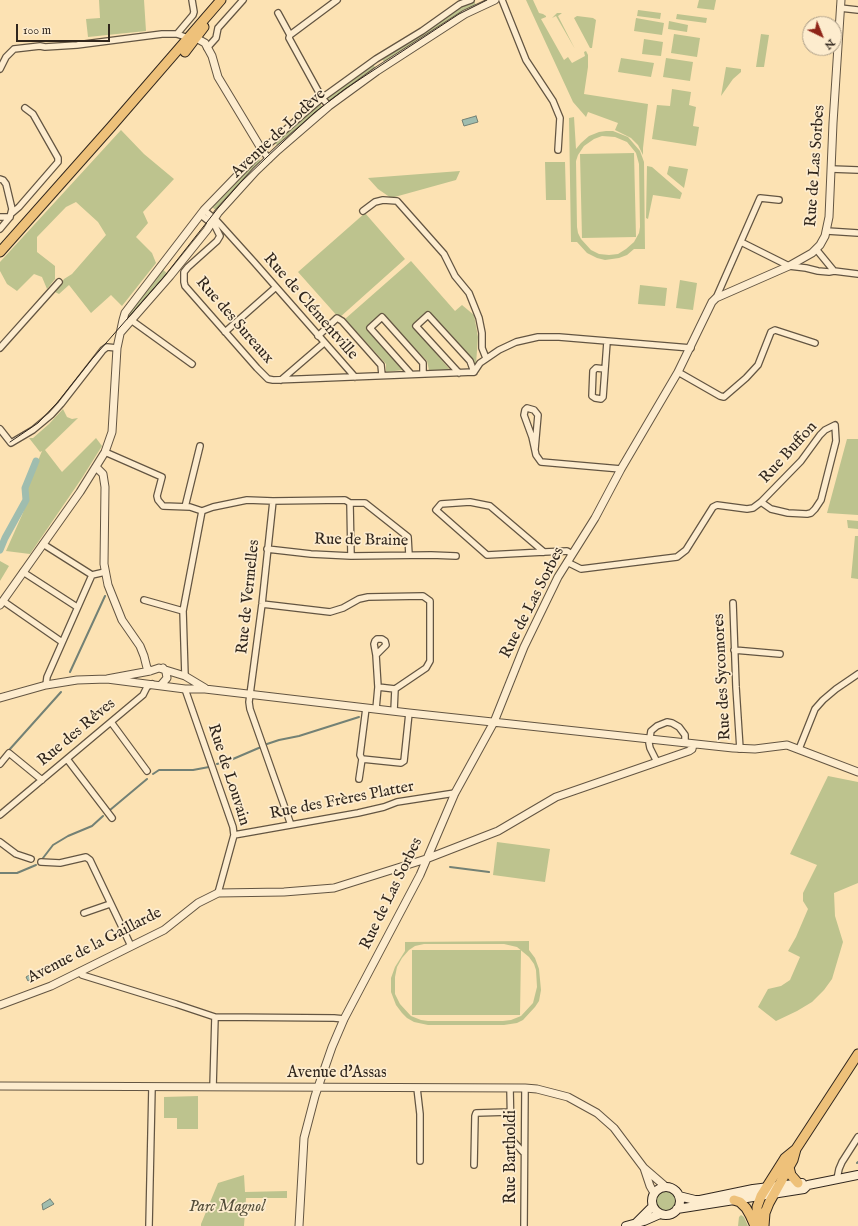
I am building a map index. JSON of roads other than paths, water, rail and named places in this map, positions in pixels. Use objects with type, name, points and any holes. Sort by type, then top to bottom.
[{"type":"main road","points":[[111,127],[157,82],[184,52],[221,0]]},
{"type":"main road","points":[[0,252],[180,49],[194,38],[228,0]]},
{"type":"main road","points":[[758,1226],[757,1207],[766,1187],[785,1158],[796,1149],[858,1054]]},
{"type":"main road","points":[[764,1226],[765,1213],[773,1194],[793,1160],[796,1149]]},
{"type":"main road","points":[[789,1167],[791,1175],[798,1183]]},
{"type":"main road","points":[[629,1225],[644,1221],[660,1214],[671,1214],[677,1209],[804,1189],[808,1185],[858,1175]]},
{"type":"main road","points":[[679,1196],[700,1200],[778,1185],[804,1183],[808,1185]]},
{"type":"main road","points":[[660,1214],[652,1206],[654,1193],[659,1188],[666,1187],[674,1189],[679,1196],[677,1209]]},
{"type":"main road","points":[[734,1200],[740,1202],[746,1208],[755,1226]]},
{"type":"main road","points":[[629,1225],[652,1206]]},
{"type":"street","points":[[177,34],[193,15],[192,0]]},
{"type":"street","points":[[208,48],[216,38],[218,28],[243,0]]},
{"type":"street","points":[[290,35],[337,0]]},
{"type":"street","name":"Avenue de Lodève","points":[[1,603],[106,452],[111,440],[113,425],[117,348],[122,320],[130,306],[203,213],[262,150],[322,98],[376,58],[422,31],[460,4],[471,0]]},
{"type":"street","points":[[502,0],[526,60],[553,101],[560,118],[558,150]]},
{"type":"street","name":"Avenue de Lodève","points":[[121,332],[170,276],[234,194],[269,159],[329,106],[377,71],[461,16],[490,1]]},
{"type":"street","points":[[840,4],[858,10]]},
{"type":"street","name":"Rue de Las Sorbes","points":[[299,1226],[303,1143],[314,1096],[332,1047],[344,1019],[406,903],[455,793],[494,722],[524,647],[558,577],[595,518],[621,469],[678,372],[691,348],[707,311],[716,298],[789,266],[805,257],[816,249],[827,231],[840,4]]},
{"type":"street","points":[[278,13],[290,35],[289,38],[322,98],[329,106]]},
{"type":"street","points":[[0,69],[6,57],[14,49],[40,46],[77,45],[162,34],[177,34],[194,38],[205,43],[212,56],[218,77],[269,159]]},
{"type":"street","points":[[0,229],[58,162],[58,158],[33,114],[25,108]]},
{"type":"street","points":[[831,168],[858,170]]},
{"type":"street","points":[[0,179],[6,184],[12,209],[11,215]]},
{"type":"street","points":[[716,298],[760,198],[779,200]]},
{"type":"street","points":[[363,211],[375,202],[383,200],[397,201],[444,254],[455,276],[469,293],[479,318],[482,333],[482,348],[486,358]]},
{"type":"street","name":"Rue des Sureaux","points":[[203,213],[213,221],[220,232],[220,236],[217,241],[184,272],[183,278],[185,286],[265,377],[273,380],[355,377]]},
{"type":"street","points":[[0,217],[11,215]]},
{"type":"street","name":"Rue de Clémentville","points":[[213,221],[276,287],[355,377],[474,372]]},
{"type":"street","points":[[827,231],[858,233]]},
{"type":"street","points":[[741,242],[789,266],[818,271],[858,274]]},
{"type":"street","points":[[816,249],[834,271]]},
{"type":"street","points":[[805,257],[804,262],[806,268]]},
{"type":"street","points":[[0,348],[59,282]]},
{"type":"street","points":[[225,332],[276,287]]},
{"type":"street","points":[[458,373],[416,326],[428,315],[470,361],[474,372]]},
{"type":"street","points":[[411,374],[370,328],[382,317],[423,363],[423,374]]},
{"type":"street","points":[[318,336],[337,318],[381,365],[382,375]]},
{"type":"street","points":[[131,320],[192,364]]},
{"type":"street","points":[[678,372],[720,396],[724,396],[746,378],[758,365],[771,332],[775,330],[815,343]]},
{"type":"street","points":[[474,372],[480,363],[486,358],[516,342],[538,337],[559,337],[691,348]]},
{"type":"street","points":[[605,369],[596,368],[593,371],[592,396],[595,398],[603,397],[607,342]]},
{"type":"street","points":[[281,380],[324,343]]},
{"type":"street","points":[[0,429],[10,443],[33,430],[51,415],[103,350],[107,347],[117,348]]},
{"type":"street","points":[[535,449],[538,415],[534,410],[527,408],[524,415],[537,458],[542,462],[621,469]]},
{"type":"street","name":"Rue Buffon","points":[[567,562],[581,569],[677,557],[686,550],[713,506],[717,505],[747,509],[753,508],[761,502],[801,460],[820,435],[825,430],[835,425],[836,442],[821,500],[816,509],[807,514],[788,514],[771,509],[761,502]]},
{"type":"street","points":[[185,507],[200,446]]},
{"type":"street","points":[[106,452],[162,477],[157,496],[158,500],[163,506],[185,507],[202,511],[213,506],[247,500],[345,500],[350,503],[365,503],[408,537],[409,555]]},
{"type":"street","points":[[96,467],[103,474],[105,487],[105,572],[108,585],[116,608],[125,626],[140,646],[147,668],[150,671]]},
{"type":"street","name":"Rue de Vermelles","points":[[273,501],[262,604],[249,702],[250,709],[291,825]]},
{"type":"street","points":[[544,552],[490,506],[470,502],[441,504],[436,510],[487,555],[567,551],[572,554]]},
{"type":"street","points":[[350,503],[351,556]]},
{"type":"street","points":[[185,676],[183,611],[202,511]]},
{"type":"street","points":[[43,544],[92,575],[105,572]]},
{"type":"street","name":"Rue de Braine","points":[[267,549],[351,556],[456,556]]},
{"type":"street","points":[[23,572],[78,607]]},
{"type":"street","points":[[46,685],[47,677],[92,575]]},
{"type":"street","points":[[262,604],[330,612],[343,608],[359,599],[368,597],[423,596],[430,601],[430,661],[426,668],[395,689],[378,687]]},
{"type":"street","points":[[144,600],[183,611]]},
{"type":"street","points":[[1,603],[62,642]]},
{"type":"street","name":"Rue des Sycomores","points":[[733,603],[734,650],[740,749]]},
{"type":"street","points":[[734,650],[780,654]]},
{"type":"street","points":[[376,655],[378,687],[376,709]]},
{"type":"street","points":[[107,679],[150,671],[156,668],[163,668],[185,676],[205,689]]},
{"type":"street","points":[[162,685],[167,678],[166,672],[163,668]]},
{"type":"street","points":[[150,671],[148,678],[153,684]]},
{"type":"street","points":[[799,749],[815,709],[823,700],[858,674]]},
{"type":"street","points":[[0,698],[46,685],[77,680],[107,679],[162,685],[185,690],[205,689],[740,749],[755,749],[787,745],[858,772]]},
{"type":"street","name":"Rue des Rêves","points":[[0,764],[9,753],[42,780],[143,695],[147,687],[153,684]]},
{"type":"street","points":[[394,711],[395,689]]},
{"type":"street","name":"Rue de Louvain","points":[[185,690],[233,827],[234,835],[218,893]]},
{"type":"street","points":[[359,779],[362,758],[360,755],[366,708]]},
{"type":"street","points":[[362,758],[401,763],[404,761],[409,713]]},
{"type":"street","points":[[111,722],[147,771]]},
{"type":"street","points":[[657,762],[650,748],[649,739],[653,729],[661,723],[672,723],[679,727],[685,736],[685,743]]},
{"type":"street","name":"Avenue de la Gaillarde","points":[[0,1005],[51,986],[164,930],[198,903],[218,893],[284,892],[334,888],[426,859],[498,831],[556,797],[689,751],[692,749],[693,744]]},
{"type":"street","points":[[67,759],[112,818]]},
{"type":"street","points":[[0,815],[42,780]]},
{"type":"street","name":"Rue des Frères Platter","points":[[234,835],[384,807],[397,802],[455,793]]},
{"type":"street","points":[[0,842],[16,854],[31,859]]},
{"type":"street","points":[[41,862],[60,863],[86,857],[90,860],[131,946]]},
{"type":"street","points":[[84,913],[110,904]]},
{"type":"street","points":[[79,972],[82,975],[214,1017],[344,1019]]},
{"type":"street","points":[[213,1087],[214,1017]]},
{"type":"street","name":"Avenue d'Assas","points":[[0,1086],[525,1088],[555,1093],[582,1104],[597,1113],[614,1128],[644,1168],[666,1187]]},
{"type":"street","points":[[149,1226],[152,1087]]},
{"type":"street","points":[[417,1088],[420,1114],[420,1161]]},
{"type":"street","points":[[510,1088],[511,1139],[524,1153]]},
{"type":"street","name":"Rue Bartholdi","points":[[524,1226],[525,1088]]},
{"type":"street","points":[[474,1165],[476,1113],[510,1112]]},
{"type":"street","points":[[837,1179],[842,1162],[858,1137]]},
{"type":"street","name":"Avenue d'Assas","points":[[644,1168],[654,1193]]},
{"type":"waterway","points":[[0,550],[26,500],[25,488],[36,461]]},
{"type":"waterway","points":[[70,672],[105,596]]},
{"type":"waterway","points":[[10,749],[61,692]]},
{"type":"waterway","points":[[267,744],[299,736],[359,717]]},
{"type":"waterway","points":[[217,764],[261,747]]},
{"type":"waterway","points":[[153,774],[159,770],[193,770],[209,767]]},
{"type":"waterway","points":[[110,810],[147,779]]},
{"type":"waterway","points":[[43,858],[53,845],[68,836],[92,826],[103,816]]},
{"type":"waterway","points":[[0,873],[17,873],[36,865]]},
{"type":"waterway","points":[[450,867],[489,872]]},
{"type":"tram line","points":[[10,442],[38,423],[57,403],[92,359],[163,278],[218,208],[240,183],[314,113],[345,89],[459,14],[487,0]]},
{"type":"park label","name":"Parc Magnol","points":[[227,1208]]}]
